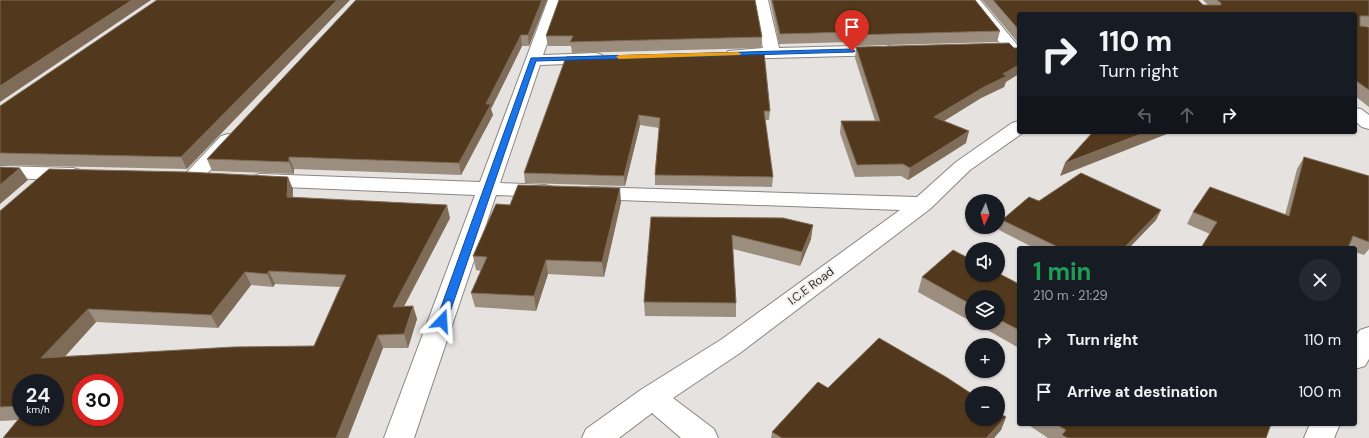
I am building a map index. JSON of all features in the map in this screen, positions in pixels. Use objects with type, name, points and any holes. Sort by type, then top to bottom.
[{"type":"street","points":[[400,438],[555,0]]},
{"type":"street","points":[[762,0],[772,53]]},
{"type":"street","points":[[973,0],[1015,52]]},
{"type":"street","points":[[995,47],[1015,52]]},
{"type":"street","points":[[716,55],[900,50]]},
{"type":"street","points":[[533,60],[613,57]]},
{"type":"street","points":[[1357,115],[1369,123]]},
{"type":"street","points":[[216,178],[186,177],[242,126]]},
{"type":"street","name":"I.C.E Road","points":[[597,438],[652,396],[731,346],[922,204],[963,166],[1017,128]]},
{"type":"street","points":[[0,172],[91,174]]},
{"type":"street","points":[[28,193],[51,174]]},
{"type":"street","points":[[240,179],[489,190],[922,204]]},
{"type":"street","points":[[1357,356],[1369,337]]},
{"type":"street","points":[[652,396],[704,438]]},
{"type":"street","points":[[1318,438],[1324,426]]},
{"type":"building","points":[[0,0],[132,0],[0,86]]},
{"type":"building","points":[[157,0],[337,0],[181,157],[0,153],[0,106]]},
{"type":"building","points":[[356,0],[542,0],[528,35],[521,35],[486,104],[491,104],[459,163],[289,157],[289,162],[207,159]]},
{"type":"building","points":[[559,0],[755,0],[762,37],[570,42],[573,36],[546,36]]},
{"type":"building","points":[[772,0],[975,0],[1000,31],[852,35],[851,32],[780,34]]},
{"type":"building","points":[[993,0],[1198,0],[1203,5],[1221,5],[1221,3],[1217,0],[1369,0],[1369,16],[1360,16],[1360,26],[1369,27],[1369,90],[1357,81],[1357,12],[1017,12],[1017,28]]},
{"type":"building","points":[[1009,43],[1014,48],[1017,48],[1017,66],[1003,74],[1007,76],[984,87],[934,117],[969,131],[910,168],[903,164],[857,165],[841,121],[880,121],[856,47]]},
{"type":"building","points":[[764,52],[770,111],[764,111],[773,177],[655,175],[660,118],[639,115],[624,176],[524,173],[566,57]]},
{"type":"building","points":[[1091,134],[1141,134],[1065,163]]},
{"type":"building","points":[[1304,157],[1369,176],[1369,242],[1353,236],[1349,246],[1202,246],[1217,222],[1193,212],[1210,187],[1289,216]]},
{"type":"building","points":[[0,167],[20,168],[0,185]]},
{"type":"building","points":[[49,169],[187,172],[288,177],[287,197],[447,205],[393,307],[413,306],[404,334],[378,335],[336,438],[3,438],[13,426],[64,426],[64,374],[12,374],[12,406],[0,407],[0,211]],"holes":[[[269,271],[346,275],[314,346],[233,347],[41,358],[88,309],[211,315],[245,272],[267,274]]]},
{"type":"building","points":[[1081,173],[1161,210],[1126,246],[1056,246],[1005,221],[1005,217],[1029,197],[1039,201]]},
{"type":"building","points":[[518,185],[620,188],[602,262],[546,260],[534,296],[471,293],[487,257],[473,256],[496,204],[510,205]]},
{"type":"building","points":[[651,217],[783,218],[813,225],[802,252],[732,235],[736,303],[644,302]]},
{"type":"building","points":[[953,250],[965,256],[965,282],[1005,282],[1005,277],[1017,283],[1017,329],[1005,323],[1005,290],[965,290],[965,301],[922,277]]},
{"type":"building","points":[[879,338],[965,389],[965,426],[997,426],[986,438],[782,438],[772,432],[818,382],[828,388]]},
{"type":"building","points":[[1059,426],[1270,426],[1266,438],[1068,438],[1062,435],[1066,430]]},
{"type":"slow traffic","points":[[619,57],[738,54]]},
{"type":"route","points":[[442,321],[489,190],[533,60],[852,51]]}]
